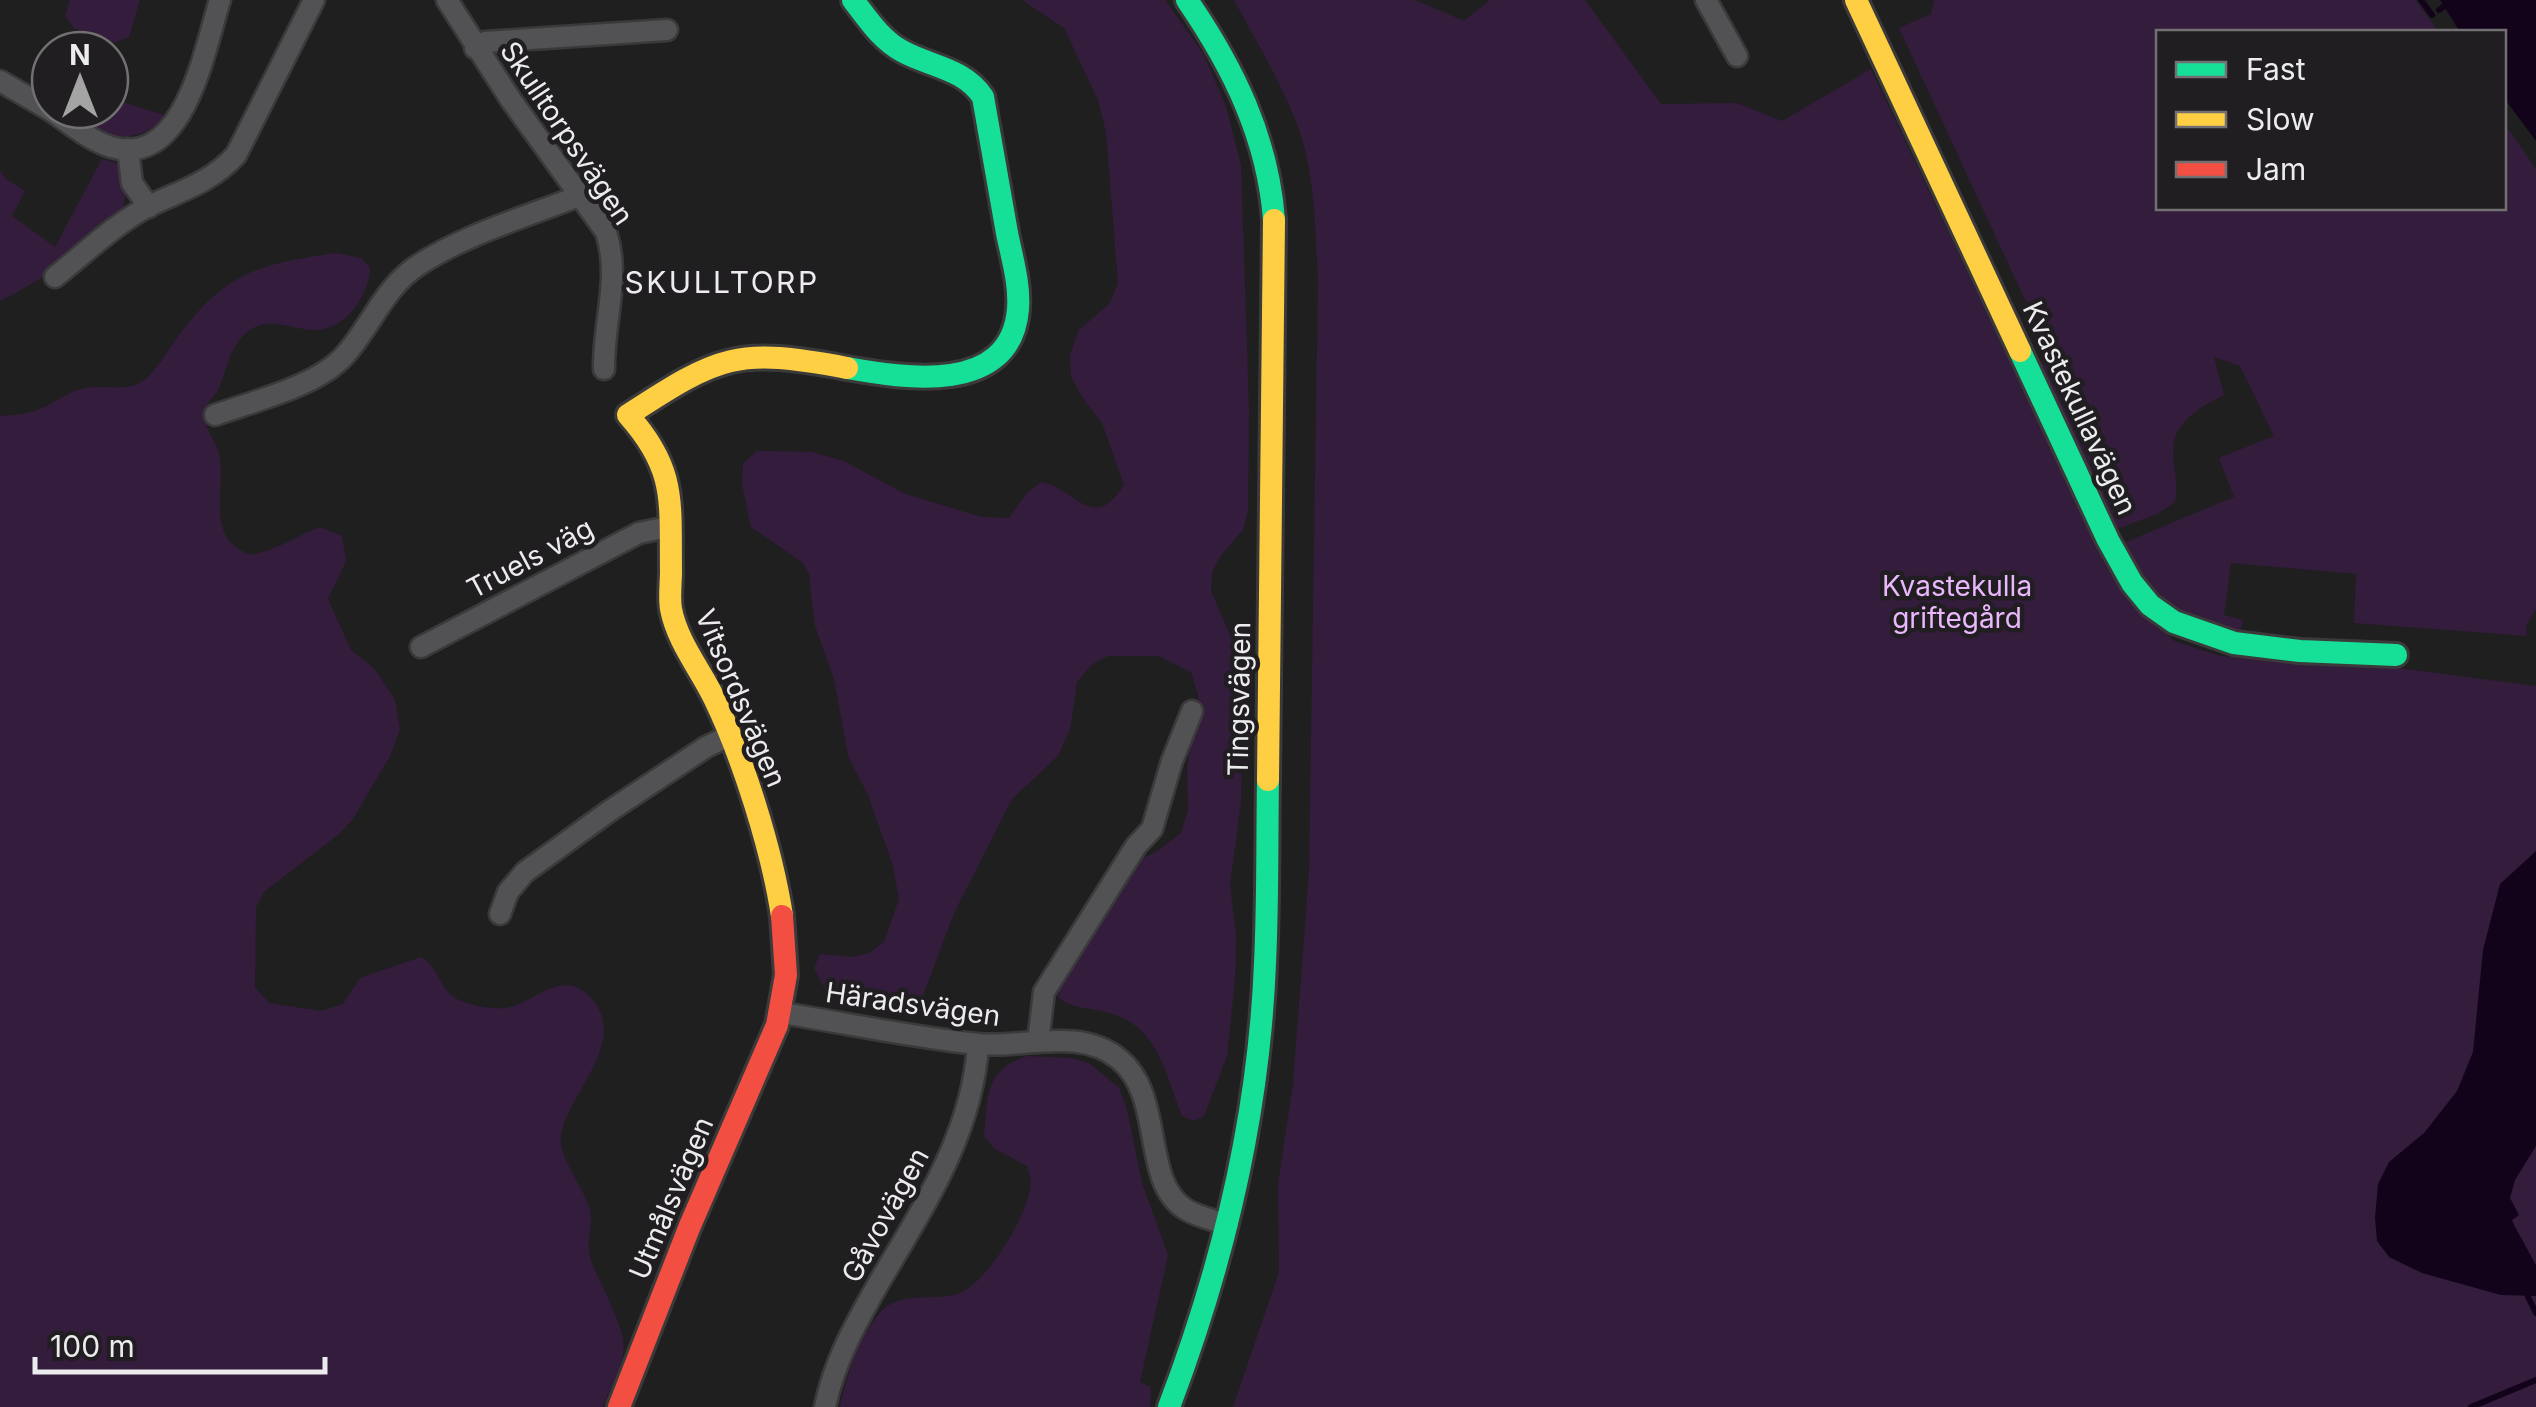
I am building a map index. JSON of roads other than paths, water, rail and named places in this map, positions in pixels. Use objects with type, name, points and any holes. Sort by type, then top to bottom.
[{"type":"street","points":[[81,130],[100,142],[128,149],[160,138],[180,117],[220,0]]},
{"type":"street","points":[[55,276],[148,207],[208,181],[236,155],[314,0]]},
{"type":"street","name":"Skulltorpsvägen","points":[[446,0],[606,232],[612,250],[613,280],[604,369]]},
{"type":"street","name":"Vitsordsvägen","points":[[781,1012],[786,975],[782,913],[765,838],[729,736],[682,640],[671,608],[669,484],[664,466],[646,435],[628,415],[703,370],[740,356],[780,355],[888,377],[953,375],[984,366],[1013,332],[1020,306],[1018,288],[983,97],[969,80],[902,51],[853,0]]},
{"type":"street","name":"Tingsvägen","points":[[1169,1407],[1200,1323],[1228,1224],[1253,1084],[1265,964],[1274,212],[1258,139],[1243,94],[1220,47],[1187,0]]},
{"type":"street","points":[[1706,0],[1737,56]]},
{"type":"street","name":"Kvastekullavägen","points":[[1856,0],[2108,540],[2135,588],[2168,618],[2206,636],[2250,645],[2396,656]]},
{"type":"street","name":"Skulltorpsvägen","points":[[476,48],[485,42],[668,30]]},
{"type":"street","points":[[0,81],[30,98]]},
{"type":"street","points":[[128,149],[132,183],[148,207]]},
{"type":"street","points":[[215,415],[332,368],[344,357],[392,287],[417,266],[451,248],[579,196]]},
{"type":"street","name":"Truels väg","points":[[420,647],[638,533],[668,527]]},
{"type":"street","points":[[1038,1042],[1044,992],[1136,846],[1152,829],[1192,711]]},
{"type":"street","points":[[500,914],[508,892],[526,872],[608,812],[729,736]]},
{"type":"street","name":"Häradsvägen","points":[[781,1012],[978,1044],[1084,1043],[1119,1059],[1132,1074],[1149,1110],[1164,1185],[1173,1198],[1194,1214],[1228,1224]]},
{"type":"street","name":"Utmålsvägen","points":[[619,1407],[781,1012]]},
{"type":"street","name":"Gåvovägen","points":[[825,1407],[845,1343],[956,1144],[975,1084],[978,1044]]},
{"type":"waterway","points":[[2421,0],[2432,15]]},
{"type":"waterway","points":[[2439,10],[2444,6]]},
{"type":"waterway","points":[[2528,1297],[2536,1313]]},
{"type":"waterway","points":[[2471,1407],[2536,1380]]},
{"type":"district","name":"SKULLTORP","points":[[722,283]]},
{"type":"park label","name":"Kvastekulla griftegård","points":[[1957,602]]}]
